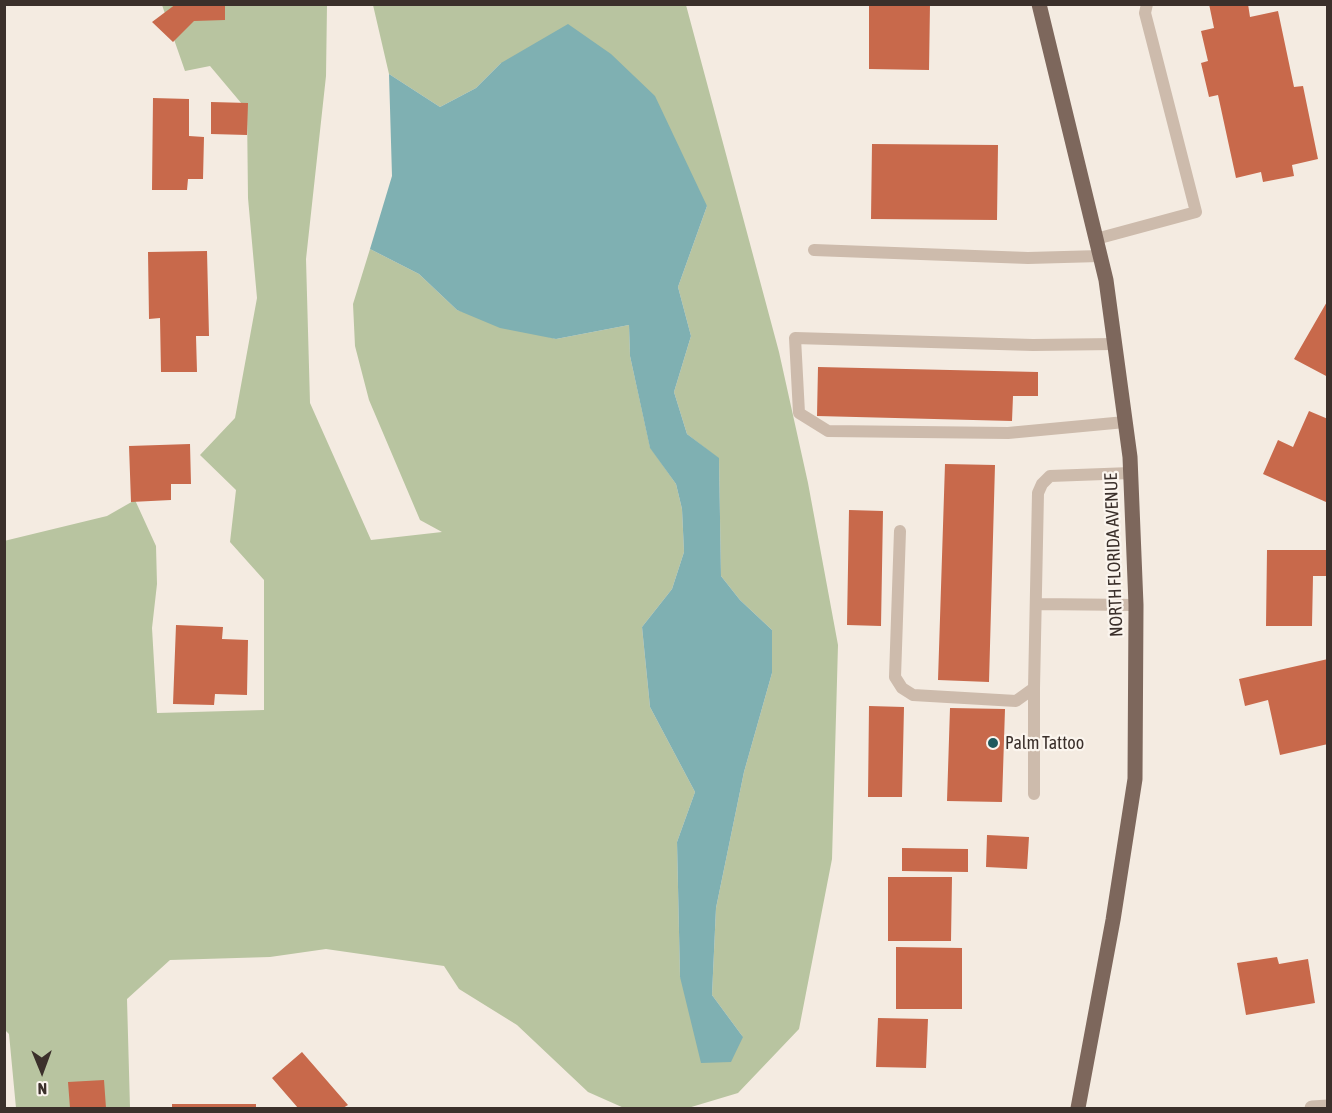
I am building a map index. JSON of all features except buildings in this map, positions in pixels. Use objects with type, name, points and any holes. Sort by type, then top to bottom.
[{"type":"main road","name":"NORTH FLORIDA AVENUE","points":[[1039,4],[1100,256],[1115,344],[1131,473],[1136,605],[1135,779],[1113,920],[1078,1108]]},
{"type":"street","points":[[1312,1108],[1328,1107]]},
{"type":"lane","points":[[1096,239],[1196,212],[1145,14],[1147,4]]},
{"type":"lane","points":[[814,250],[1028,258],[1100,256]]},
{"type":"lane","points":[[1115,344],[1033,345],[795,338],[799,413],[828,431],[1008,433],[1125,422]]},
{"type":"lane","points":[[1034,794],[1038,493],[1042,484],[1050,476],[1131,473]]},
{"type":"lane","points":[[900,531],[895,677],[902,688],[913,695],[1016,701],[1034,688]]},
{"type":"lane","points":[[1036,604],[1136,605]]},
{"type":"green space","points":[[162,5],[327,5],[326,76],[306,259],[310,403],[371,540],[442,532],[420,520],[369,400],[355,346],[353,304],[370,249],[419,274],[457,310],[556,339],[629,325],[630,356],[650,447],[676,484],[682,509],[684,552],[672,589],[642,627],[650,707],[695,792],[677,842],[680,977],[743,1037],[712,995],[716,908],[744,772],[772,673],[772,630],[740,600],[721,576],[719,459],[687,434],[674,392],[691,336],[678,287],[707,206],[501,63],[476,88],[440,107],[389,74],[373,5],[686,5],[779,352],[808,483],[838,645],[832,859],[799,1029],[738,1093],[688,1108],[624,1108],[588,1092],[517,1025],[459,989],[444,966],[326,949],[270,957],[170,960],[127,999],[130,1108],[16,1108],[9,1034],[4,1029],[4,541],[107,516],[135,500],[156,546],[157,584],[152,628],[157,713],[264,710],[264,580],[230,542],[236,490],[200,455],[235,418],[257,298],[248,198],[247,110],[210,66],[185,71]]},
{"type":"water","points":[[568,24],[611,54],[655,96],[707,206],[678,287],[691,336],[674,392],[687,434],[719,458],[721,576],[740,600],[772,630],[772,673],[744,772],[716,908],[712,995],[743,1037],[731,1062],[701,1063],[680,977],[677,842],[695,792],[650,707],[642,627],[672,589],[684,552],[682,509],[676,484],[650,448],[630,356],[629,325],[556,339],[500,328],[457,310],[419,274],[370,249],[392,176],[389,74],[440,107],[476,88],[501,63]]},
{"type":"place","name":"Palm Tattoo","points":[[993,743]]}]
